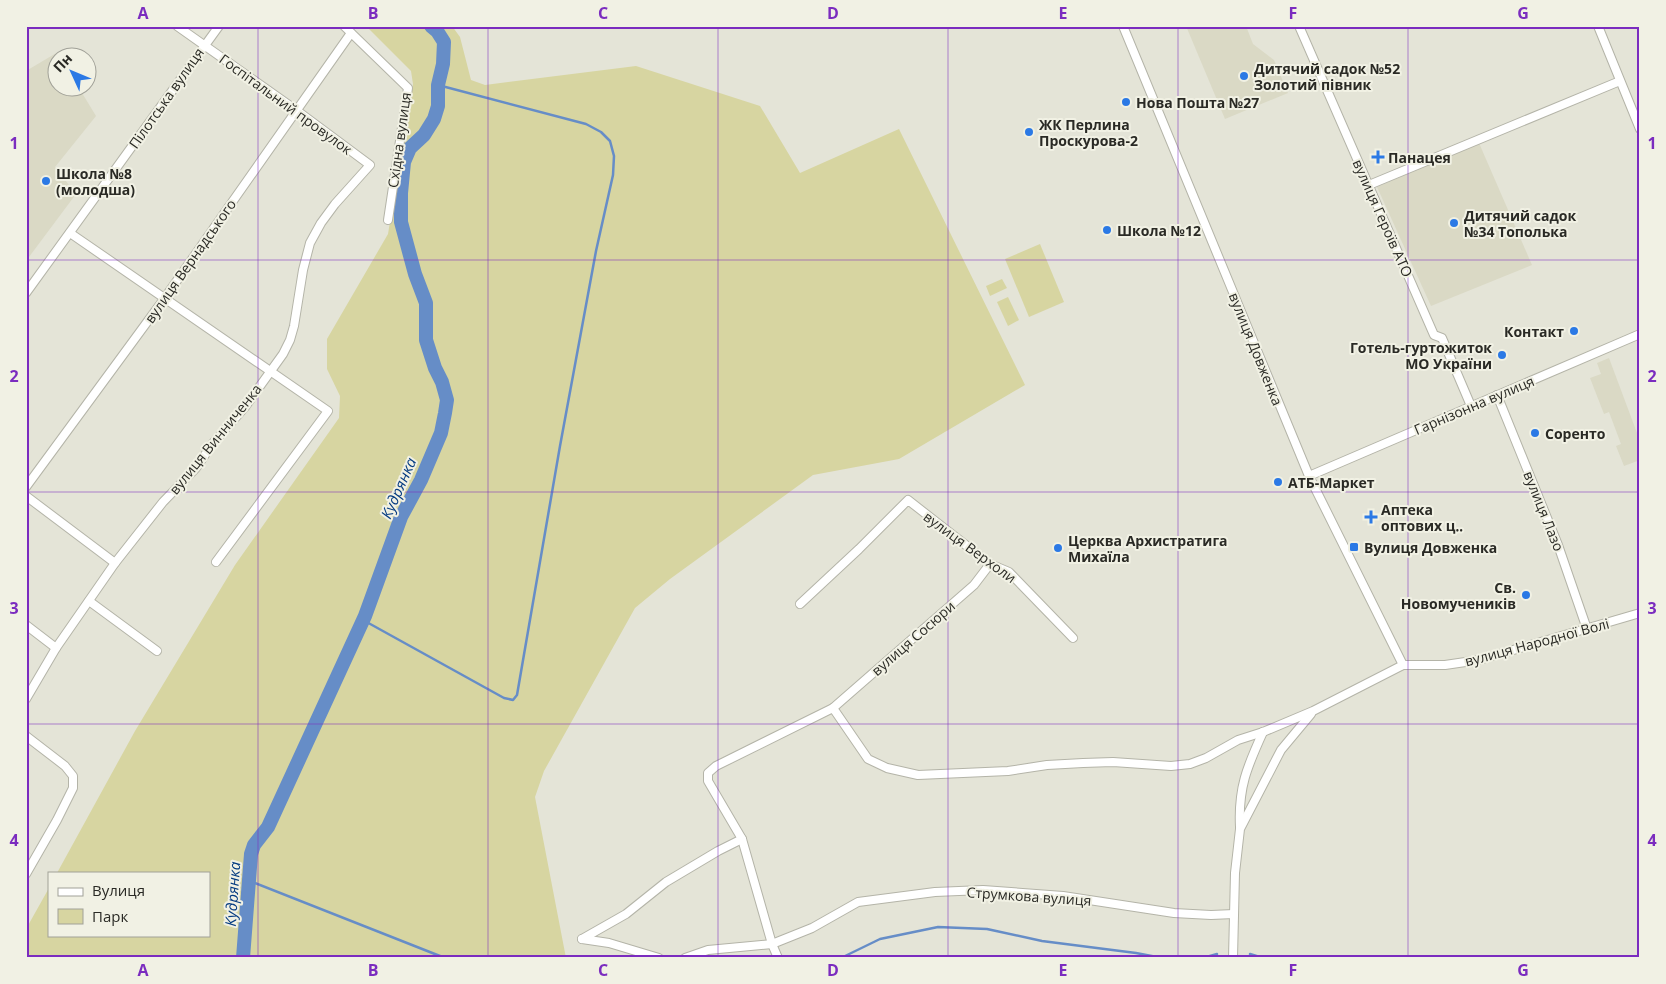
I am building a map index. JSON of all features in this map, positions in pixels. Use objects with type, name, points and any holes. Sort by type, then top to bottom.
[{"type":"street","name":"Госпітальний провулок","points":[[177,26],[370,165]]},
{"type":"street","name":"Пілотська вулиця","points":[[26,293],[219,26]]},
{"type":"street","name":"Східна вулиця","points":[[344,26],[408,88],[388,220]]},
{"type":"street","name":"вулиця Довженка","points":[[1123,26],[1309,476],[1403,665]]},
{"type":"street","name":"вулиця Героїв АТО","points":[[1299,26],[1434,334],[1442,338],[1471,406]]},
{"type":"street","points":[[1598,26],[1640,129]]},
{"type":"street","name":"вулиця Вернадського","points":[[26,487],[164,299],[351,33]]},
{"type":"street","points":[[1368,185],[1620,80]]},
{"type":"street","name":"вулиця Винниченка","points":[[26,699],[56,648],[115,563],[163,502],[196,468],[213,443],[245,407],[283,354],[294,326],[303,270],[310,243],[321,223],[335,204],[370,165]]},
{"type":"street","points":[[70,233],[328,411],[216,562]]},
{"type":"street","name":"Гарнізонна вулиця","points":[[1309,476],[1640,334]]},
{"type":"street","name":"вулиця Лазо","points":[[1497,395],[1558,545],[1587,629]]},
{"type":"street","points":[[26,496],[115,563]]},
{"type":"street","name":"вулиця Верхоли","points":[[800,604],[908,500],[990,564],[1009,572],[1073,638]]},
{"type":"street","name":"вулиця Сосюри","points":[[742,839],[708,781],[708,773],[716,766],[834,708],[974,585],[990,564]]},
{"type":"street","points":[[89,600],[157,651]]},
{"type":"street","name":"вулиця Народної Волі","points":[[1403,665],[1445,665],[1480,660],[1640,613]]},
{"type":"street","points":[[26,625],[56,648]]},
{"type":"street","points":[[834,708],[868,759],[887,768],[918,775],[1008,771],[1047,765],[1083,763],[1113,762],[1171,766],[1190,764],[1206,758],[1238,740],[1313,711],[1403,665]]},
{"type":"street","points":[[1240,829],[1281,750],[1313,711]]},
{"type":"street","points":[[1233,958],[1241,786],[1262,732]]},
{"type":"street","points":[[26,736],[65,766],[73,776],[73,788],[26,874]]},
{"type":"street","points":[[659,958],[609,943],[582,939],[626,914],[666,882],[742,839],[772,944],[778,958]]},
{"type":"street","name":"Струмкова вулиця","points":[[685,958],[708,950],[772,944],[812,928],[858,902],[935,892],[992,890],[1063,896],[1174,912],[1211,915],[1234,914]]},
{"type":"shaded area","name":"Дитячий садок №52 Золотий півник","points":[[1186,26],[1246,26],[1253,44],[1274,60],[1288,93],[1225,119]]},
{"type":"shaded area","name":"Школа №8 (молодша)","points":[[48,58],[48,98],[85,98],[96,116],[55,167],[76,194],[26,261],[26,71]]},
{"type":"shaded area","name":"Дитячий садок №34 Тополька","points":[[1479,143],[1532,265],[1431,306],[1377,187]]},
{"type":"shaded area","points":[[1609,358],[1640,441],[1640,460],[1624,466],[1616,446],[1621,444],[1609,412],[1604,414],[1590,378],[1601,374],[1597,363]]},
{"type":"green space","points":[[366,26],[452,26],[460,37],[471,80],[485,85],[636,66],[760,106],[800,173],[899,129],[1025,385],[899,459],[813,475],[670,579],[635,608],[544,771],[535,797],[566,958],[26,958],[26,929],[48,890],[48,936],[210,936],[210,872],[58,872],[135,731],[235,565],[339,418],[340,396],[327,369],[327,339],[388,234],[413,84],[411,71]]},
{"type":"green space","points":[[1040,244],[1064,302],[1029,317],[1005,259]]},
{"type":"green space","points":[[1002,279],[1007,288],[990,296],[986,286]]},
{"type":"green space","points":[[1008,297],[1019,320],[1008,326],[997,302]]},
{"type":"waterway","name":"Кудрянка","points":[[243,958],[251,854],[254,845],[268,827],[365,616],[401,517],[421,480],[441,433],[447,400],[426,340],[426,303],[415,274],[401,222],[404,162],[410,148],[424,135],[434,119],[438,106],[438,85],[443,64],[444,42],[437,31],[431,26]]},
{"type":"waterway","points":[[363,620],[504,698],[513,700],[517,695],[560,446],[596,251],[613,175],[614,156],[610,141],[601,132],[586,124],[438,85]]},
{"type":"waterway","points":[[250,881],[445,958]]},
{"type":"waterway","points":[[841,958],[880,939],[938,927],[987,929],[1042,941],[1162,958]]},
{"type":"waterway","points":[[1203,958],[1217,954]]},
{"type":"waterway","points":[[1250,954],[1263,958]]},
{"type":"place","name":"Дитячий садок №52 Золотий півник","points":[[1244,76]]},
{"type":"place","name":"Нова Пошта №27","points":[[1126,102]]},
{"type":"place","name":"ЖК Перлина Проскурова-2","points":[[1029,132]]},
{"type":"place","name":"Панацея","points":[[1378,157]]},
{"type":"place","name":"Школа №8 (молодша)","points":[[46,181]]},
{"type":"place","name":"Дитячий садок №34 Тополька","points":[[1454,223]]},
{"type":"place","name":"Школа №12","points":[[1107,230]]},
{"type":"place","name":"Контакт","points":[[1574,331]]},
{"type":"place","name":"Готель-гуртожиток МО України","points":[[1502,355]]},
{"type":"place","name":"Соренто","points":[[1535,433]]},
{"type":"place","name":"АТБ-Маркет","points":[[1278,482]]},
{"type":"place","name":"Аптека оптових ц‥","points":[[1371,517]]},
{"type":"place","name":"Вулиця Довженка","points":[[1354,547]]},
{"type":"place","name":"Церква Архистратига Михаїла","points":[[1058,548]]},
{"type":"place","name":"Св. Новомучеників","points":[[1526,595]]}]
